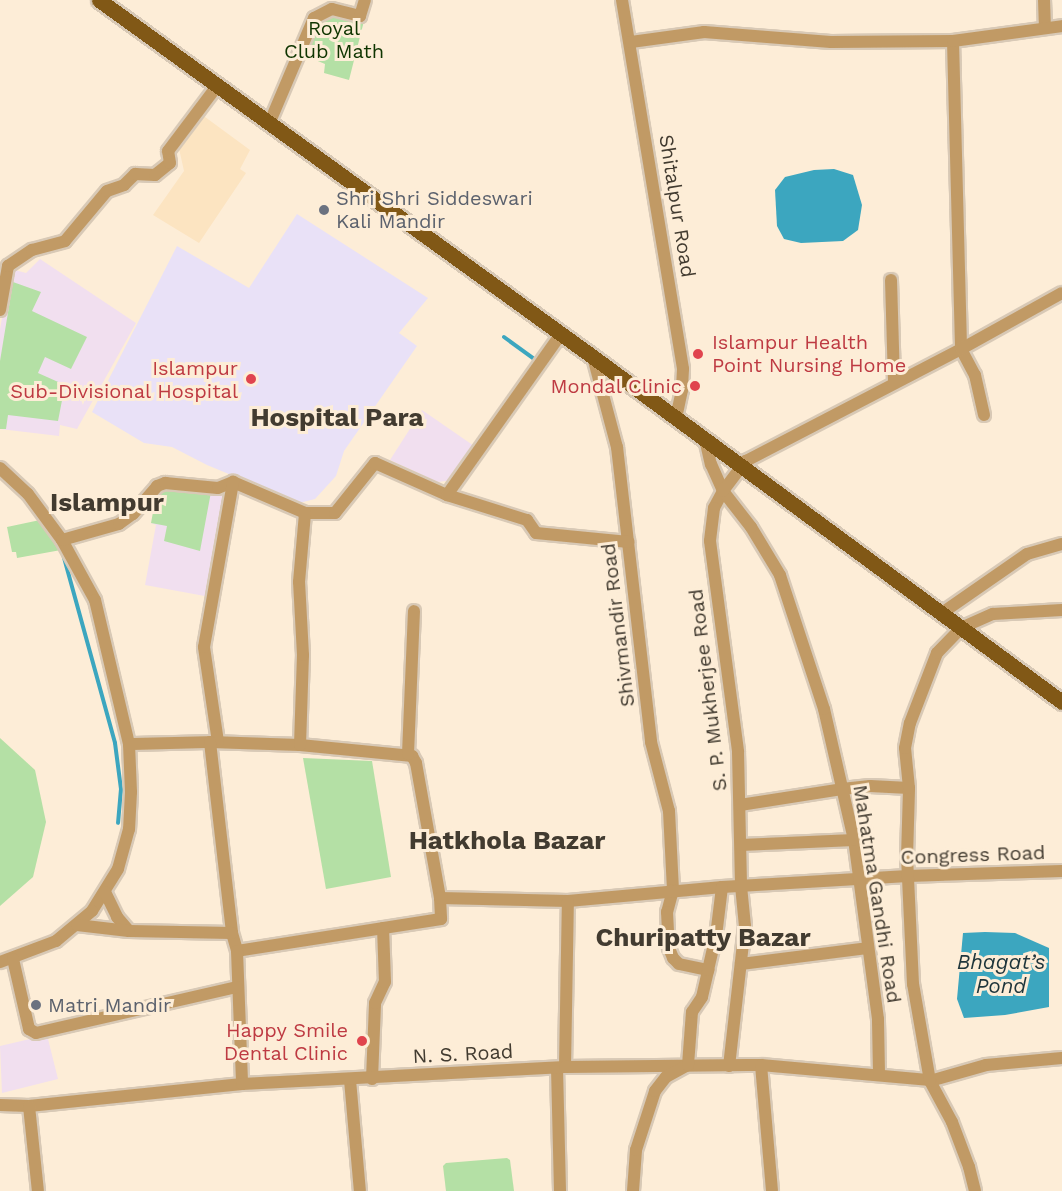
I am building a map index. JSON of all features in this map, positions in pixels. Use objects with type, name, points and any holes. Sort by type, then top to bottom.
[{"type":"main road","points":[[99,0],[705,439],[748,462],[961,628],[1062,702]]},
{"type":"street","points":[[269,124],[314,18],[332,9],[360,16],[365,0]]},
{"type":"street","name":"Shitalpur Road","points":[[622,0],[683,369],[682,390],[676,418]]},
{"type":"street","points":[[1044,0],[1045,27]]},
{"type":"street","points":[[630,42],[704,32],[831,42],[953,40],[1062,26]]},
{"type":"street","points":[[953,40],[961,349],[975,375],[984,416]]},
{"type":"street","points":[[0,310],[8,266],[32,250],[65,241],[107,191],[123,185],[135,174],[155,176],[170,163],[168,151],[217,86]]},
{"type":"street","points":[[891,279],[894,382]]},
{"type":"street","points":[[723,491],[748,462],[1062,293]]},
{"type":"street","points":[[447,495],[561,334]]},
{"type":"street","name":"Shivmandir Road","points":[[593,357],[617,447],[651,742],[669,811],[672,890],[667,912],[669,948],[673,958],[679,964],[708,970]]},
{"type":"street","name":"Mahatma Gandhi Road","points":[[705,439],[711,464],[723,491],[751,527],[780,575],[824,708],[854,840],[857,880],[878,1019],[879,1073]]},
{"type":"street","points":[[62,540],[119,524],[133,514],[157,486],[165,483],[218,488],[233,482],[305,513],[335,513],[375,463],[447,495],[527,520],[536,533],[629,542]]},
{"type":"street","points":[[0,468],[28,494],[62,540],[98,609],[129,744],[131,792],[129,829],[118,869],[92,911],[56,941],[0,962]]},
{"type":"street","points":[[233,482],[204,647],[232,933],[237,951],[242,1084]]},
{"type":"street","name":"S. P. Mukherjee Road","points":[[723,491],[714,508],[710,541],[738,752],[741,886],[745,926],[729,1066]]},
{"type":"street","points":[[300,746],[303,655],[298,582],[305,513]]},
{"type":"street","points":[[942,613],[1027,554],[1062,544]]},
{"type":"street","points":[[975,1191],[969,1167],[952,1122],[930,1080],[913,984],[908,876],[909,788],[904,748],[910,723],[937,652],[961,628],[993,614],[1062,610]]},
{"type":"street","points":[[237,951],[441,919],[440,898],[416,763],[408,754],[414,611]]},
{"type":"street","points":[[129,744],[214,742],[408,754]]},
{"type":"street","points":[[740,805],[870,786],[909,788]]},
{"type":"street","points":[[741,844],[854,840]]},
{"type":"street","name":"Congress Road","points":[[440,898],[568,901],[722,886],[1062,871]]},
{"type":"street","points":[[633,1191],[636,1150],[655,1091],[666,1077],[688,1065],[692,1012],[702,997],[722,886]]},
{"type":"street","points":[[105,892],[117,916],[129,931]]},
{"type":"street","points":[[560,1191],[561,1067],[568,901]]},
{"type":"street","points":[[77,925],[129,931],[232,933]]},
{"type":"street","points":[[372,1079],[375,1003],[385,982],[383,928]]},
{"type":"street","points":[[741,964],[867,948]]},
{"type":"street","points":[[13,959],[29,1029],[36,1033],[237,987]]},
{"type":"street","points":[[930,1080],[986,1065],[1062,1058]]},
{"type":"street","points":[[761,1065],[772,1191]]},
{"type":"street","name":"N. S. Road","points":[[0,1105],[29,1106],[242,1084],[372,1079],[561,1067],[761,1065],[879,1073],[930,1080]]},
{"type":"street","points":[[350,1080],[360,1191]]},
{"type":"street","points":[[29,1106],[38,1191]]},
{"type":"shaded area","points":[[201,114],[250,150],[240,169],[246,173],[199,243],[153,215],[184,171],[178,144]]},
{"type":"shaded area","name":"Islampur Sub-Divisional Hospital","points":[[297,214],[428,298],[399,333],[417,346],[344,451],[336,476],[315,499],[299,503],[207,465],[172,447],[144,443],[92,412],[177,246],[249,288]]},
{"type":"shaded area","points":[[40,259],[136,323],[77,429],[60,425],[59,436],[0,429],[0,329],[11,269],[26,273]]},
{"type":"shaded area","points":[[422,410],[477,448],[454,480],[437,482],[390,460]]},
{"type":"shaded area","points":[[211,492],[224,494],[210,597],[145,585],[156,525],[151,523]]},
{"type":"shaded area","points":[[47,1035],[58,1079],[2,1093],[0,1046]]},
{"type":"green space","name":"Royal Club Math","points":[[334,14],[364,21],[349,80],[324,73],[325,64],[301,54],[317,20]]},
{"type":"green space","points":[[13,282],[41,292],[32,311],[87,337],[71,369],[45,357],[38,373],[65,385],[58,421],[8,415],[6,429],[0,429],[0,361]]},
{"type":"green space","points":[[168,487],[211,492],[200,551],[164,541],[167,526],[151,523],[156,496],[161,489]]},
{"type":"green space","points":[[40,520],[61,550],[17,558],[16,552],[12,552],[7,527]]},
{"type":"green space","points":[[0,738],[35,770],[46,822],[33,877],[0,906]]},
{"type":"green space","points":[[303,758],[372,761],[391,877],[326,889]]},
{"type":"green space","points":[[507,1158],[510,1160],[514,1191],[446,1191],[443,1166],[446,1163]]},
{"type":"water","points":[[834,169],[853,175],[862,205],[858,230],[843,241],[801,243],[784,239],[777,226],[775,190],[785,177],[814,170]]},
{"type":"water","name":"Bhagat’s Pond","points":[[963,933],[1015,933],[1049,948],[1049,1007],[1005,1015],[964,1018],[957,999]]},
{"type":"waterway","points":[[504,337],[537,361]]},
{"type":"waterway","points":[[63,554],[115,743],[121,789],[118,823]]},
{"type":"place","name":"Shri Shri Siddeswari Kali Mandir","points":[[324,210]]},
{"type":"place","name":"Islampur Health Point Nursing Home","points":[[698,354]]},
{"type":"place","name":"Islampur Sub-Divisional Hospital","points":[[251,379]]},
{"type":"place","name":"Mondal Clinic","points":[[695,386]]},
{"type":"place","name":"Matri Mandir","points":[[36,1005]]},
{"type":"place","name":"Happy Smile Dental Clinic","points":[[362,1041]]},
{"type":"district","name":"Hospital Para","points":[[337,418]]},
{"type":"district","name":"Islampur","points":[[107,503]]},
{"type":"district","name":"Hatkhola Bazar","points":[[507,841]]},
{"type":"district","name":"Churipatty Bazar","points":[[703,938]]}]
